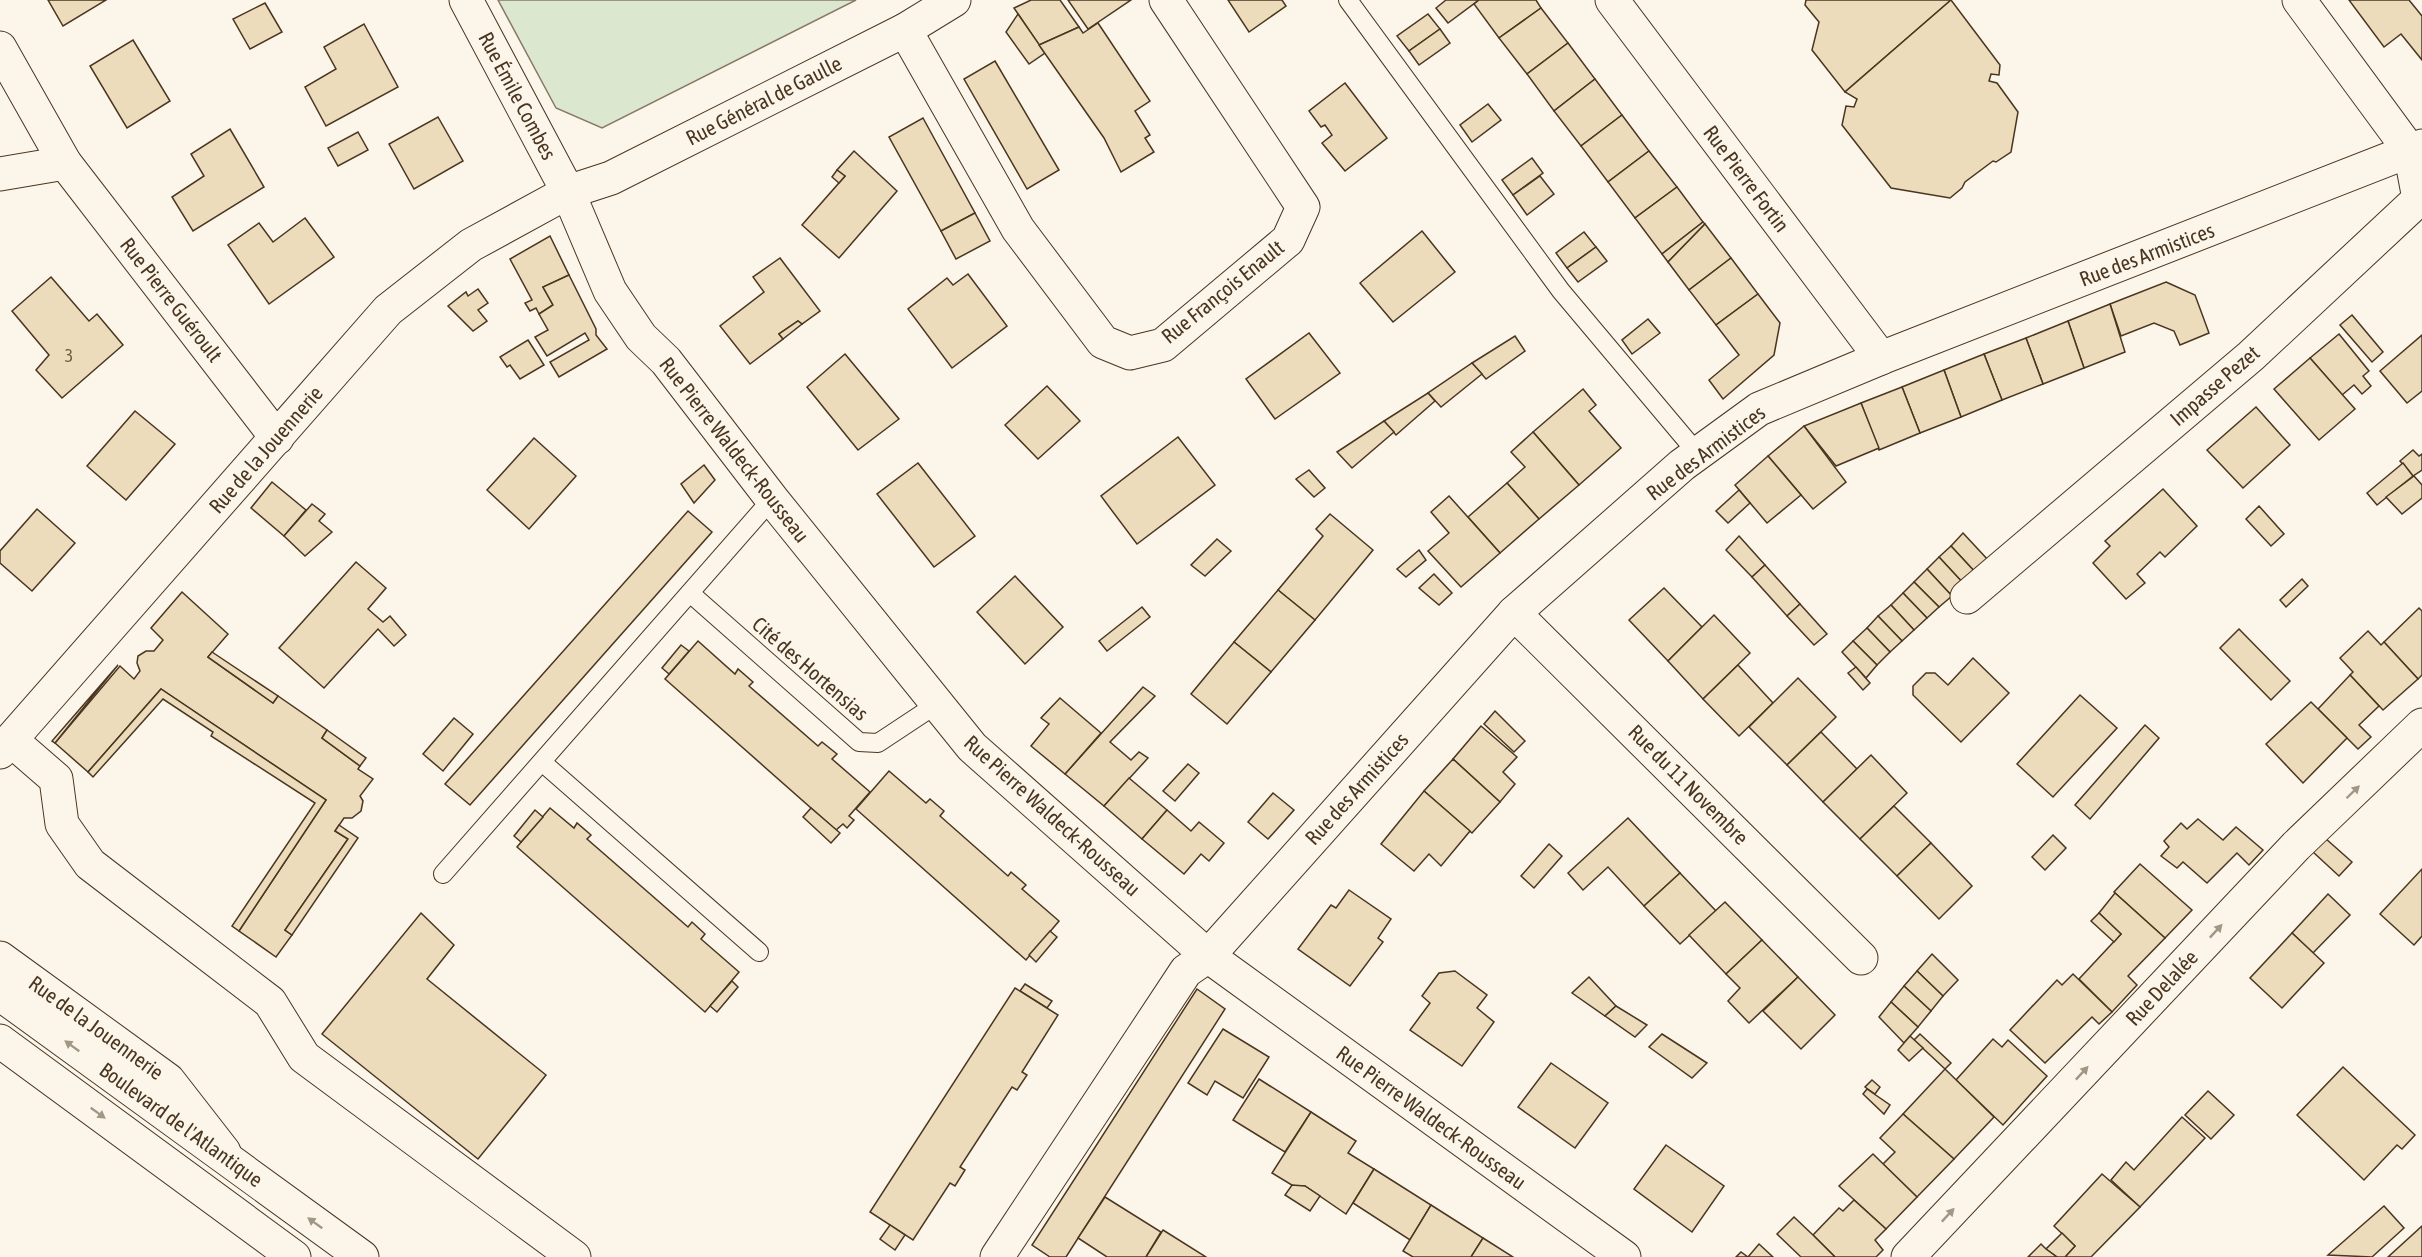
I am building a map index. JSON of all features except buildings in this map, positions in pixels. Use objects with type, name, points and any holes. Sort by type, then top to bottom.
[{"type":"street","name":"Rue Émile Combes","points":[[466,0],[568,192]]},
{"type":"street","name":"Rue Général de Gaulle","points":[[568,192],[611,178],[905,30],[954,0]]},
{"type":"street","name":"Rue François Enault","points":[[905,30],[1018,229],[1103,342],[1130,353],[1163,345],[1288,240],[1303,207],[1166,0]]},
{"type":"street","name":"Rue Pierre Fortin","points":[[1612,0],[1881,358]]},
{"type":"street","points":[[2299,0],[2416,149]]},
{"type":"street","name":"Rue Pierre Guéroult","points":[[0,48],[65,163],[277,438]]},
{"type":"street","name":"Rue des Armistices","points":[[997,1257],[1186,970],[1208,956],[1514,612],[1698,454],[1759,409],[1881,358],[2416,149]]},
{"type":"street","name":"Impasse Pezet","points":[[1967,597],[2251,356],[2419,200],[2416,149]]},
{"type":"street","points":[[0,174],[65,163]]},
{"type":"street","name":"Rue de la Jouennerie","points":[[5,746],[388,310],[471,244],[568,192]]},
{"type":"street","name":"Rue Pierre Waldeck-Rousseau","points":[[568,192],[610,291],[641,337],[666,361],[772,499],[972,747],[1208,956],[1624,1257]]},
{"type":"street","name":"Rue du 11 Novembre","points":[[1514,612],[1861,958]]},
{"type":"street","name":"Rue Delalée","points":[[1908,1257],[2296,846],[2422,725]]},
{"type":"street","points":[[5,746],[56,779],[62,824],[90,864],[270,1002],[304,1057],[529,1242],[574,1257]]},
{"type":"street","name":"Rue de la Jouennerie","points":[[0,958],[168,1080],[231,1161]]},
{"type":"street","name":"Boulevard de l'Atlantique","points":[[0,994],[362,1257]]},
{"type":"street","name":"Boulevard de l'Atlantique","points":[[0,1041],[294,1257]]},
{"type":"lane","points":[[1348,0],[1561,291],[1698,454]]},
{"type":"lane","points":[[443,874],[772,499]]},
{"type":"lane","name":"Cité des Hortensias","points":[[690,593],[859,742],[878,743],[937,704]]},
{"type":"lane","points":[[542,762],[759,952]]},
{"type":"green space","points":[[498,0],[856,0],[602,128],[556,108]]}]
